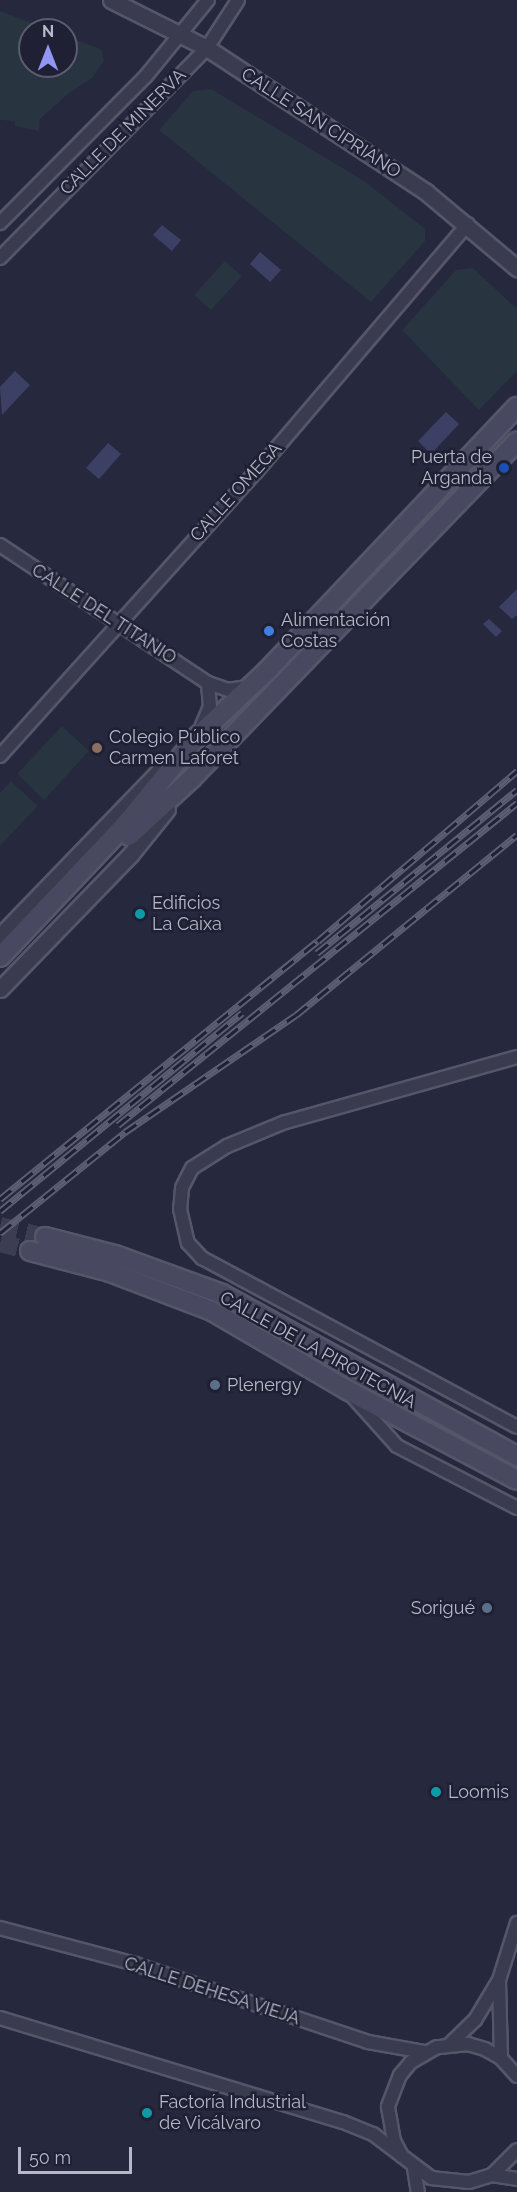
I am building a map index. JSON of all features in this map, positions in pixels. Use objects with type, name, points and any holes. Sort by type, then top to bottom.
[{"type":"main road","points":[[0,957],[124,826],[198,736],[252,686],[517,407]]},
{"type":"main road","points":[[0,969],[126,839],[192,778],[517,441]]},
{"type":"main road","name":"CALLE DE LA PIROTECNIA","points":[[45,1237],[115,1255],[222,1294],[517,1456]]},
{"type":"main road","name":"CALLE DE LA PIROTECNIA","points":[[30,1251],[110,1272],[212,1311],[347,1390],[517,1480]]},
{"type":"street","name":"CALLE SAN CIPRIANO","points":[[111,0],[207,48],[437,199],[517,268]]},
{"type":"street","name":"CALLE DE MINERVA","points":[[0,223],[183,34],[208,0]]},
{"type":"street","name":"CALLE DE MINERVA","points":[[0,258],[207,48],[238,0]]},
{"type":"street","name":"CALLE OMEGA","points":[[0,756],[256,472],[468,224]]},
{"type":"street","name":"CALLE DEL TITANIO","points":[[0,545],[208,683],[228,690],[252,686]]},
{"type":"street","points":[[0,936],[170,759],[198,736],[210,707],[208,683]]},
{"type":"street","points":[[0,990],[130,855],[192,778]]},
{"type":"street","name":"CALLE DE LA PIROTECNIA","points":[[517,1057],[285,1122],[212,1153],[192,1168],[182,1188],[180,1209],[185,1235],[202,1258],[517,1427]]},
{"type":"street","name":"CALLE DE LA PIROTECNIA","points":[[347,1390],[397,1446],[517,1508]]},
{"type":"street","points":[[450,2044],[475,2020],[500,1980],[517,1923]]},
{"type":"street","name":"CALLE DEHESA VIEJA","points":[[0,1928],[135,1964],[368,2042],[425,2052]]},
{"type":"street","points":[[500,1980],[501,2058]]},
{"type":"street","points":[[0,2018],[344,2122],[373,2134],[414,2168],[449,2183],[469,2182],[492,2175],[517,2179]]},
{"type":"street","points":[[402,2156],[389,2124],[392,2090],[411,2062],[425,2052],[450,2044],[468,2044],[501,2058],[517,2076]]},
{"type":"street","points":[[492,2175],[517,2150]]},
{"type":"street","points":[[414,2168],[418,2192]]},
{"type":"street","points":[[458,2192],[469,2182]]},
{"type":"shaded area","points":[[0,11],[18,18],[18,78],[78,78],[78,40],[101,49],[104,61],[92,78],[69,93],[40,119],[39,131],[15,126],[15,121],[0,120]]},
{"type":"shaded area","points":[[211,89],[364,181],[425,229],[425,241],[371,302],[159,130],[193,91]]},
{"type":"shaded area","points":[[225,261],[242,276],[211,310],[194,295]]},
{"type":"shaded area","points":[[473,268],[517,309],[517,371],[479,410],[402,330],[456,270]]},
{"type":"shaded area","points":[[62,726],[89,751],[44,800],[17,774]]},
{"type":"shaded area","points":[[11,781],[38,806],[0,846],[0,793]]},
{"type":"water","points":[[162,225],[181,240],[172,251],[153,235]]},
{"type":"water","points":[[260,252],[281,270],[270,282],[250,264]]},
{"type":"water","points":[[15,371],[30,385],[2,415],[0,387]]},
{"type":"water","points":[[446,412],[459,424],[431,454],[418,441]]},
{"type":"water","points":[[108,443],[121,454],[99,479],[86,468]]},
{"type":"water","points":[[517,589],[517,615],[512,619],[499,607]]},
{"type":"water","points":[[489,619],[502,631],[496,637],[483,624]]},
{"type":"tunnel","points":[[0,1226],[45,1237]]},
{"type":"tunnel","points":[[0,1243],[30,1251]]},
{"type":"railway","points":[[0,1199],[318,941],[517,771]]},
{"type":"railway","points":[[317,953],[517,790]]},
{"type":"railway","points":[[118,1125],[517,803]]},
{"type":"railway","points":[[0,1233],[125,1132],[296,1015],[517,835]]},
{"type":"railway","points":[[0,1211],[242,1013]]},
{"type":"place","name":"Puerta de Arganda","points":[[504,468]]},
{"type":"place","name":"Alimentación Costas","points":[[269,631]]},
{"type":"place","name":"Colegio Público Carmen Laforet","points":[[97,748]]},
{"type":"place","name":"Edificios La Caixa","points":[[140,914]]},
{"type":"place","name":"Plenergy","points":[[215,1385]]},
{"type":"place","name":"Sorigué","points":[[487,1608]]},
{"type":"place","name":"Loomis","points":[[436,1792]]},
{"type":"place","name":"Factoría Industrial de Vicálvaro","points":[[147,2113]]}]
